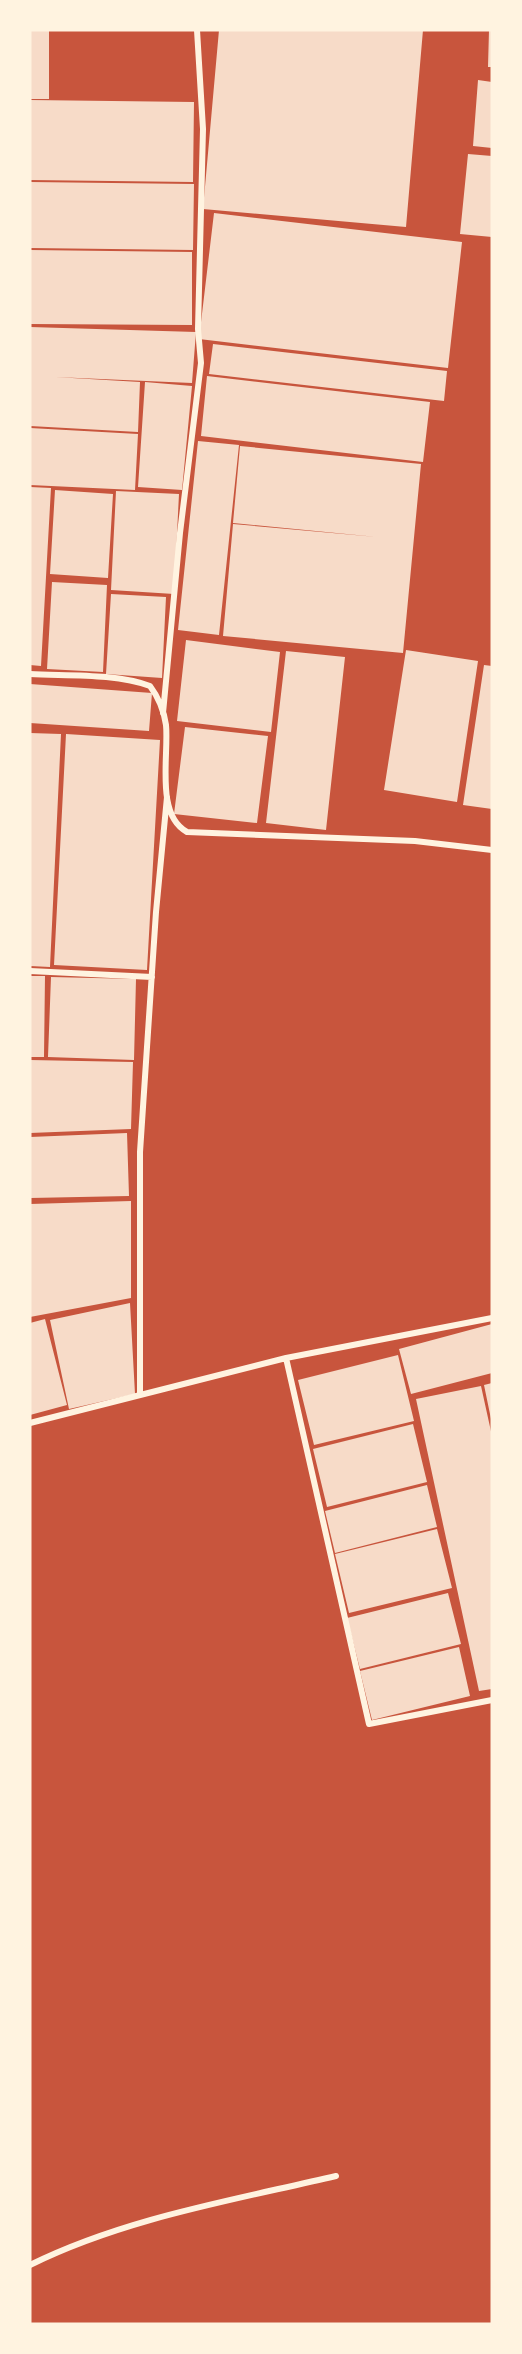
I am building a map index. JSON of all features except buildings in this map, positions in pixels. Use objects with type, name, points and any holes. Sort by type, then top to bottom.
[{"type":"street","points":[[140,1395],[140,1152],[167,797],[164,713],[180,533],[201,363],[198,329],[203,129],[197,30]]},
{"type":"street","points":[[30,674],[103,678],[144,684],[150,686],[156,694],[164,713]]},
{"type":"street","points":[[167,797],[175,822],[187,832],[415,842],[492,850]]},
{"type":"street","points":[[30,971],[152,977]]},
{"type":"street","points":[[30,1423],[286,1359],[492,1318]]},
{"type":"street","points":[[286,1359],[369,1724],[492,1700]]},
{"type":"street","points":[[30,2265],[103,2235],[177,2214],[336,2176]]}]
